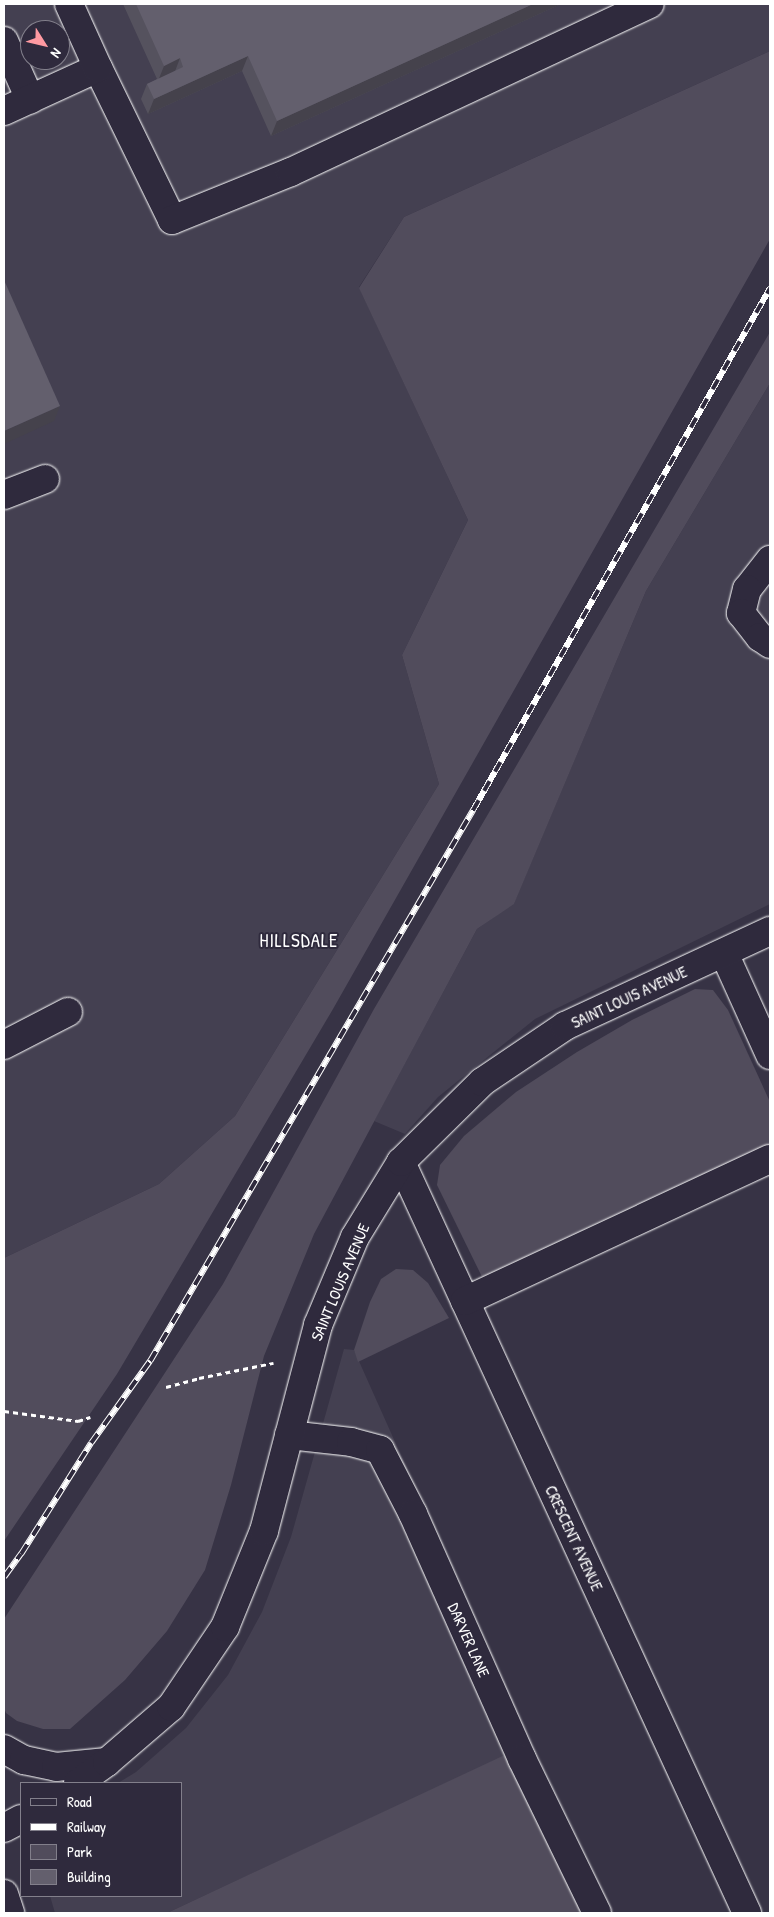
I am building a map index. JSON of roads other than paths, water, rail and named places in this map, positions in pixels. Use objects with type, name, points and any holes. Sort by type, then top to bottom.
[{"type":"street","points":[[69,4],[172,220],[291,172],[650,4]]},
{"type":"street","points":[[4,42],[30,100]]},
{"type":"street","points":[[4,111],[98,68]]},
{"type":"street","points":[[4,495],[45,479]]},
{"type":"street","points":[[770,560],[747,589],[741,613],[760,637],[770,644]]},
{"type":"street","name":"SAINT LOUIS AVENUE","points":[[79,1782],[107,1762],[171,1707],[225,1627],[264,1531],[318,1325],[355,1237],[401,1162],[482,1082],[565,1026],[770,932]]},
{"type":"street","points":[[724,953],[770,1055]]},
{"type":"street","points":[[4,1045],[68,1012]]},
{"type":"street","points":[[465,1301],[770,1159]]},
{"type":"street","name":"CRESCENT AVENUE","points":[[401,1162],[747,1913]]},
{"type":"street","name":"DARVER LANE","points":[[289,1435],[351,1442],[380,1450],[413,1514],[522,1759],[598,1913]]},
{"type":"street","points":[[4,1750],[24,1760],[56,1766],[107,1762]]},
{"type":"street","points":[[4,1828],[20,1820]]},
{"type":"street","points":[[4,1894],[10,1913]]},
{"type":"railway","points":[[4,1577],[21,1554],[91,1443],[150,1361],[473,810],[770,288]]},
{"type":"district","name":"HILLSDALE","points":[[299,941]]}]
